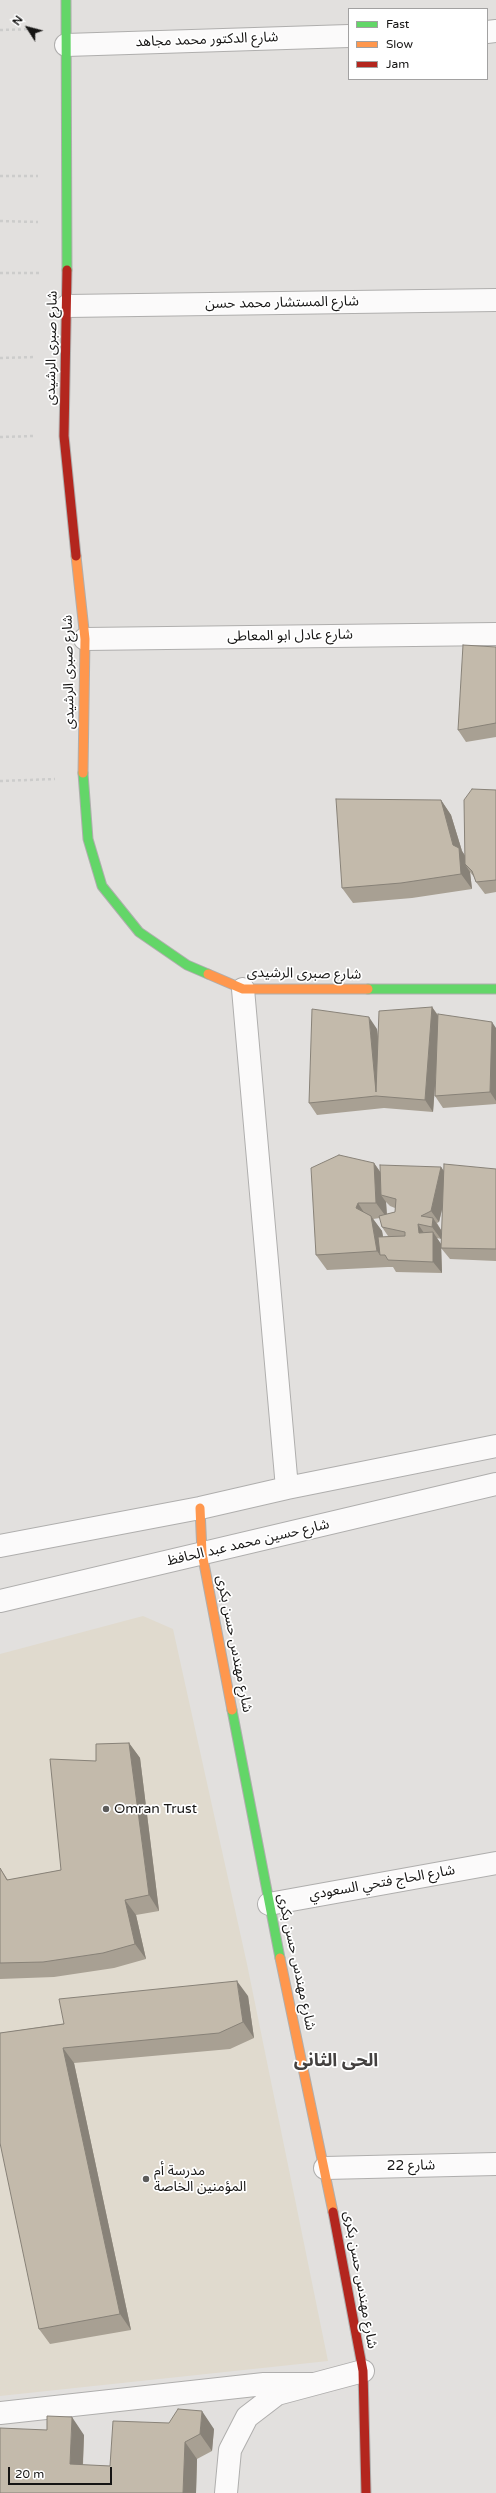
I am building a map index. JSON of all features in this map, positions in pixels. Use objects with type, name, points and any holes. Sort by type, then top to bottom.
[{"type":"street","name":"شارع صبرى الرشيدى","points":[[66,0],[67,306],[64,436],[85,639],[83,778],[88,839],[102,886],[139,932],[187,965],[243,989],[496,989]]},
{"type":"street","name":"شارع الدكتور محمد مجاهد","points":[[66,37],[348,36]]},
{"type":"street","name":"شارع المستشار محمد حسن","points":[[67,306],[496,300]]},
{"type":"street","name":"شارع عادل ابو المعاطى","points":[[85,639],[496,634]]},
{"type":"street","points":[[243,989],[287,1488]]},
{"type":"street","points":[[0,1546],[200,1508],[287,1488],[496,1446]]},
{"type":"street","name":"شارع حسين محمد عبد الحافظ","points":[[0,1601],[496,1484]]},
{"type":"street","name":"شارع مهندس حسن بكرى","points":[[200,1508],[202,1554],[269,1904],[325,2168],[363,2371],[366,2493]]},
{"type":"street","name":"شارع الحاج فتحي السعودي","points":[[269,1904],[496,1863]]},
{"type":"street","name":"شارع 22","points":[[325,2168],[496,2164]]},
{"type":"street","points":[[226,2493],[230,2450],[247,2417],[277,2394],[363,2371]]},
{"type":"street","points":[[0,2413],[264,2384],[313,2384]]},
{"type":"path","points":[[0,30],[66,37]]},
{"type":"path","points":[[0,176],[67,175]]},
{"type":"path","points":[[0,221],[67,223]]},
{"type":"path","points":[[0,273],[67,273]]},
{"type":"path","points":[[0,358],[66,357]]},
{"type":"path","points":[[0,436],[64,436]]},
{"type":"path","points":[[0,781],[83,778]]},
{"type":"shaded area","name":"مدرسة أم المؤمنين الخاصة","points":[[143,1616],[173,1629],[247,1964],[328,2361],[0,2396],[0,1654]]},
{"type":"building","points":[[463,645],[496,647],[496,723],[458,730]]},
{"type":"building","points":[[472,789],[496,790],[496,880],[476,882],[472,871],[465,864],[464,800]]},
{"type":"building","points":[[336,799],[441,800],[453,845],[459,848],[461,874],[401,883],[342,888]]},
{"type":"building","points":[[432,1007],[425,1100],[376,1096],[309,1103],[312,1009],[369,1017],[376,1092],[379,1011]]},
{"type":"building","points":[[438,1014],[492,1022],[490,1092],[435,1096]]},
{"type":"building","points":[[339,1155],[374,1163],[376,1203],[358,1203],[356,1208],[371,1216],[377,1251],[316,1255],[311,1168]]},
{"type":"building","points":[[444,1164],[496,1169],[496,1249],[441,1248]]},
{"type":"building","points":[[380,1165],[441,1167],[431,1211],[421,1216],[433,1218],[432,1227],[418,1224],[419,1233],[433,1232],[433,1262],[388,1260],[385,1255],[380,1255],[378,1237],[405,1236],[405,1232],[382,1227],[379,1216],[395,1212],[396,1199],[381,1195]]},
{"type":"building","points":[[129,1743],[149,1895],[125,1900],[135,1944],[103,1953],[43,1962],[0,1963],[0,1868],[7,1880],[61,1870],[50,1759],[96,1761],[96,1744]]},
{"type":"building","points":[[237,1981],[243,2022],[219,2033],[63,2048],[120,2314],[39,2329],[0,2143],[0,2033],[64,2024],[59,1999]]},
{"type":"building","points":[[178,2409],[202,2411],[200,2434],[185,2442],[183,2493],[0,2493],[0,2428],[47,2430],[47,2416],[72,2417],[70,2464],[110,2466],[113,2421],[169,2423]]},
{"type":"traffic: fast","points":[[66,0],[67,270]]},
{"type":"traffic: fast","points":[[83,773],[88,839],[102,886],[139,932],[187,965],[208,974]]},
{"type":"traffic: fast","points":[[368,989],[496,989]]},
{"type":"traffic: fast","points":[[232,1710],[280,1958]]},
{"type":"traffic: slow","points":[[76,556],[85,639],[83,773]]},
{"type":"traffic: slow","points":[[208,974],[243,989],[368,989]]},
{"type":"traffic: slow","points":[[200,1508],[202,1553],[232,1710]]},
{"type":"traffic: slow","points":[[280,1958],[333,2212]]},
{"type":"traffic: jam","points":[[67,270],[64,436],[76,556]]},
{"type":"traffic: jam","points":[[333,2212],[363,2371],[366,2493]]},
{"type":"place","name":"Omran Trust","points":[[106,1809]]},
{"type":"place","name":"مدرسة أم المؤمنين الخاصة","points":[[146,2179]]},
{"type":"district","name":"الحى الثانى","points":[[336,2061]]}]
